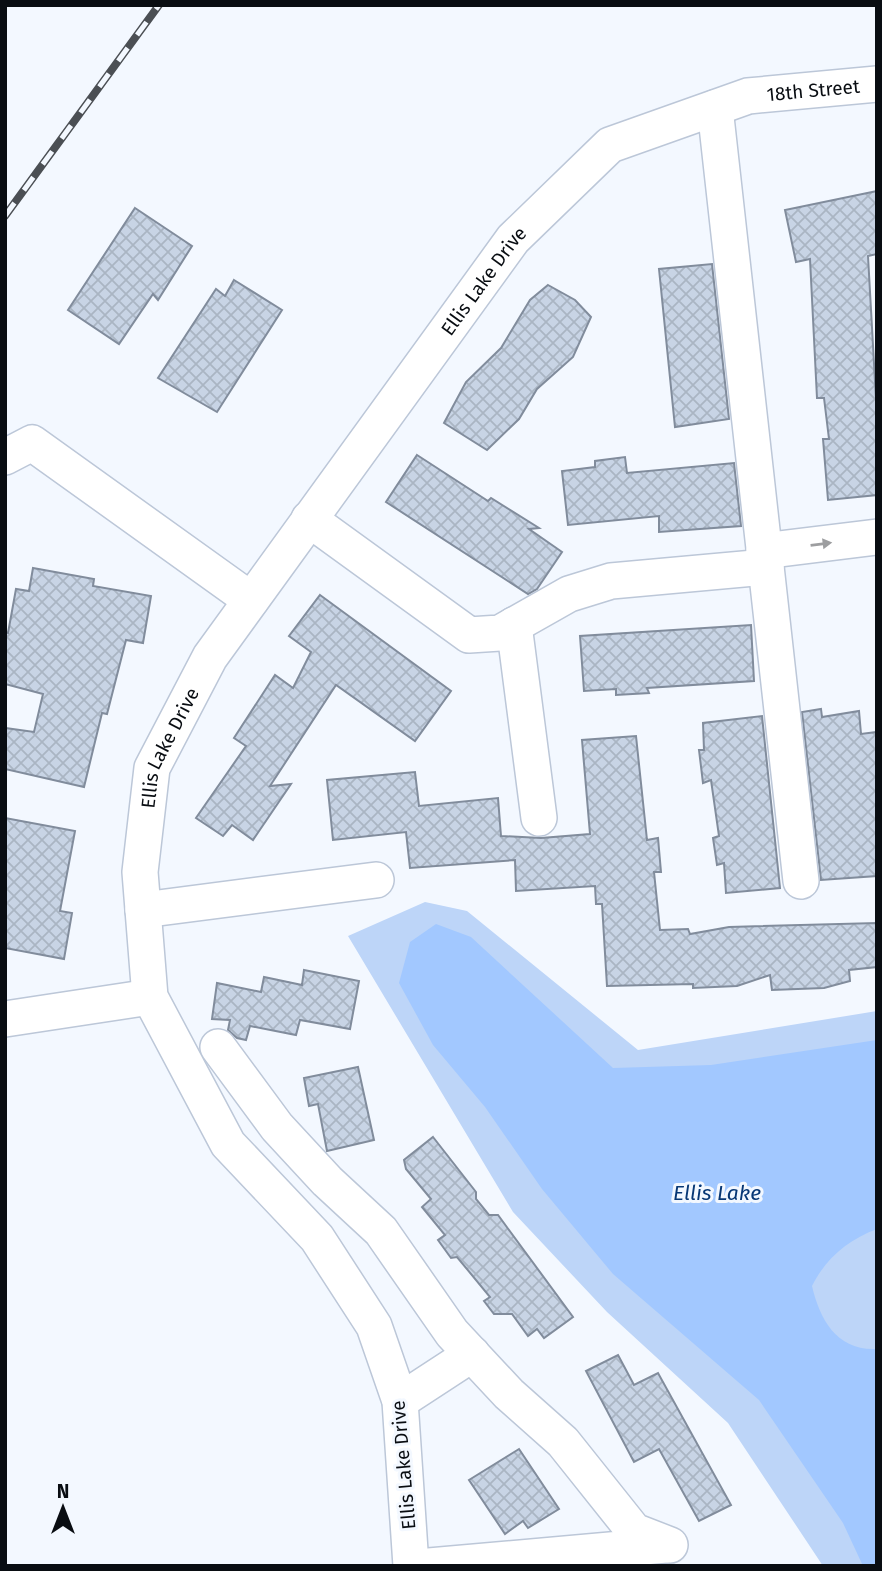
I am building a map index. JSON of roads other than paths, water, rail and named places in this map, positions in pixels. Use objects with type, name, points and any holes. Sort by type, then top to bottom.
[{"type":"street","name":"18th Street","points":[[748,96],[877,83]]},
{"type":"street","name":"Ellis Lake Drive","points":[[411,1566],[400,1401],[374,1326],[317,1238],[229,1144],[150,997],[140,872],[152,768],[210,657],[513,239],[610,145],[748,96]]},
{"type":"street","points":[[715,108],[801,881]]},
{"type":"street","points":[[5,457],[32,443],[251,600]]},
{"type":"street","points":[[309,519],[468,635],[500,633],[569,594],[611,581],[765,559],[877,537]]},
{"type":"street","points":[[514,625],[539,818]]},
{"type":"street","points":[[143,910],[376,880]]},
{"type":"street","points":[[5,1019],[150,997]]},
{"type":"street","points":[[218,1046],[277,1126],[309,1161],[382,1231],[452,1333],[471,1354],[509,1394],[563,1442],[634,1531],[670,1545],[429,1566]]},
{"type":"street","points":[[275,1193],[309,1161]]},
{"type":"street","points":[[400,1401],[471,1354]]},
{"type":"water","name":"Ellis Lake","points":[[436,924],[471,937],[613,1068],[711,1065],[877,1040],[877,1229],[839,1251],[824,1267],[812,1286],[815,1299],[832,1331],[851,1345],[877,1349],[877,1566],[863,1566],[843,1523],[759,1400],[613,1274],[542,1189],[485,1107],[433,1045],[399,983],[410,942]]},
{"type":"railway","points":[[5,216],[159,5]]}]
